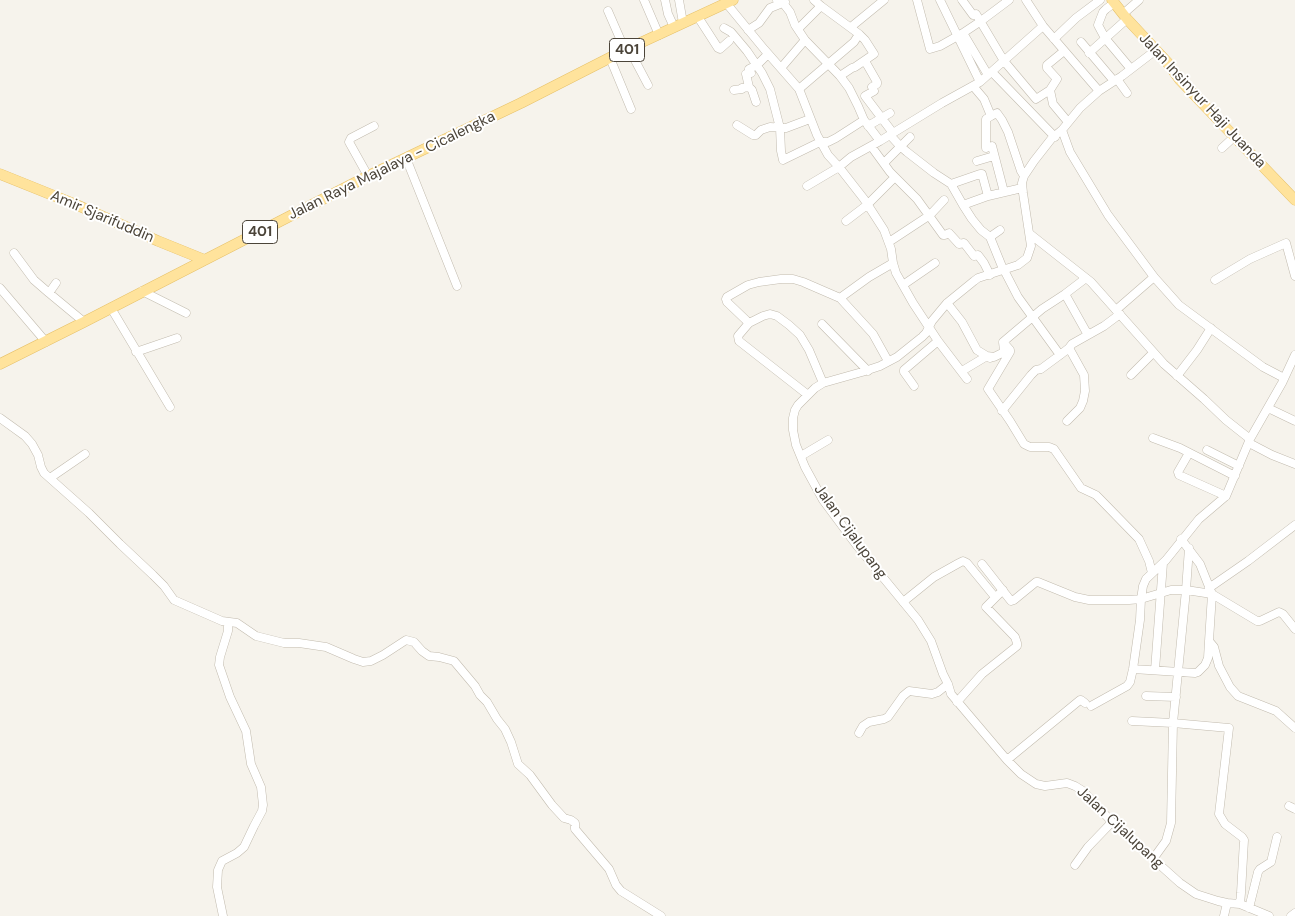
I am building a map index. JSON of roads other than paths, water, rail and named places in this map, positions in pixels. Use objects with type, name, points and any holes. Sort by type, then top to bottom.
[{"type":"main road","name":"Jalan Raya Majalaya - Cicalengka","points":[[0,364],[368,176],[730,1]]},
{"type":"main road","name":"Jalan Insinyur Haji Juanda","points":[[1113,2],[1180,80],[1295,198]]},
{"type":"main road","name":"Amir Sjarifuddin","points":[[0,175],[77,205],[205,260]]},
{"type":"street","points":[[644,0],[659,35]]},
{"type":"street","points":[[665,0],[668,14],[679,25]]},
{"type":"street","points":[[679,0],[679,25]]},
{"type":"street","points":[[814,0],[859,34],[874,54],[840,76]]},
{"type":"street","points":[[851,27],[884,0]]},
{"type":"street","points":[[917,0],[930,49],[940,46],[960,35],[1009,0]]},
{"type":"street","points":[[940,0],[960,35],[990,73],[1055,137]]},
{"type":"street","points":[[962,0],[973,15],[976,14],[981,21],[1004,61],[1036,99],[1050,90],[1057,79],[1047,68],[1047,65],[1064,50]]},
{"type":"street","points":[[1037,0],[1028,3],[1043,26],[1099,91]]},
{"type":"street","points":[[1054,39],[1076,18],[1100,0]]},
{"type":"street","points":[[1089,53],[1140,0]]},
{"type":"street","points":[[730,1],[748,30],[800,89],[810,120],[820,142],[828,155],[868,205],[884,230],[889,242],[896,273],[938,341],[967,379]]},
{"type":"street","points":[[748,30],[760,21],[770,8],[782,1],[790,12],[798,30],[849,88],[866,123],[880,141]]},
{"type":"street","points":[[1113,2],[1104,10],[1098,23],[1099,29],[1131,69]]},
{"type":"street","points":[[798,30],[821,6]]},
{"type":"street","points":[[608,11],[627,50],[648,85]]},
{"type":"street","points":[[698,17],[718,48],[720,49],[729,41]]},
{"type":"street","points":[[742,22],[727,30],[742,44],[757,65],[770,89],[780,128],[783,160],[820,142],[828,142],[890,113]]},
{"type":"street","points":[[807,186],[976,84],[1043,26]]},
{"type":"street","points":[[800,89],[854,42],[859,34]]},
{"type":"street","points":[[960,35],[976,84],[991,116]]},
{"type":"street","points":[[781,68],[806,40]]},
{"type":"street","points":[[1080,42],[1127,93]]},
{"type":"street","points":[[1156,50],[1099,91],[1080,108],[1034,161],[1024,176],[1022,188],[1030,234],[1098,289],[1153,353],[1250,441],[1272,455],[1295,464]]},
{"type":"street","points":[[756,102],[749,87],[746,74],[751,73],[749,69],[757,65],[768,54]]},
{"type":"street","points":[[610,58],[631,108]]},
{"type":"street","points":[[865,60],[877,82],[872,87],[874,91],[865,96],[871,105],[873,104],[900,146],[934,173],[952,184],[963,205],[981,230],[990,237],[1018,297],[1060,355]]},
{"type":"street","points":[[734,90],[742,90],[742,88],[749,87]]},
{"type":"street","points":[[1050,90],[1053,104],[1068,122]]},
{"type":"street","points":[[1004,192],[992,146],[986,148],[985,142],[986,119],[997,113],[1008,132],[1024,176]]},
{"type":"street","points":[[737,124],[756,135],[761,130],[770,127],[786,128],[810,120]]},
{"type":"street","points":[[368,176],[349,142],[352,138],[374,126]]},
{"type":"street","points":[[1062,130],[1070,152],[1108,215],[1154,276],[1179,304],[1264,367],[1286,375],[1295,376]]},
{"type":"street","points":[[884,163],[910,137]]},
{"type":"street","points":[[1222,148],[1234,137]]},
{"type":"street","points":[[871,146],[895,177],[918,199],[943,235],[949,233],[959,244],[964,243],[974,256],[978,255],[990,275]]},
{"type":"street","points":[[977,162],[994,156]]},
{"type":"street","points":[[406,158],[458,286]]},
{"type":"street","points":[[952,184],[982,174],[988,196]]},
{"type":"street","points":[[846,221],[868,205],[895,177]]},
{"type":"street","points":[[963,205],[988,196],[1022,188]]},
{"type":"street","points":[[889,242],[930,215],[944,200]]},
{"type":"street","points":[[990,237],[1000,230]]},
{"type":"street","name":"Jalan Cijalupang","points":[[1030,234],[1031,246],[1027,258],[1018,265],[978,278],[947,303],[932,321],[926,332],[909,348],[888,361],[868,370],[823,383],[808,395],[798,406],[793,418],[793,430],[801,456],[816,488],[858,547],[918,620],[931,641],[951,694],[1021,774],[1036,784],[1044,786],[1067,783],[1076,786],[1112,822],[1187,889],[1205,897],[1240,904],[1268,916]]},
{"type":"street","points":[[1215,280],[1250,259],[1286,244],[1292,254],[1295,276]]},
{"type":"street","points":[[14,253],[34,280],[84,322]]},
{"type":"street","points":[[840,298],[893,262]]},
{"type":"street","points":[[903,285],[935,263]]},
{"type":"street","points":[[1002,411],[1036,370],[1041,369],[1072,344],[1104,326],[1154,276]]},
{"type":"street","points":[[1003,342],[1032,317],[1086,278]]},
{"type":"street","points":[[749,323],[727,302],[727,297],[754,283],[780,279],[793,280],[820,288],[840,298],[873,334],[888,361]]},
{"type":"street","points":[[49,292],[56,283]]},
{"type":"street","points":[[0,288],[46,342]]},
{"type":"street","points":[[142,292],[186,313]]},
{"type":"street","points":[[1065,294],[1088,334]]},
{"type":"street","points":[[947,303],[962,322],[977,350],[1002,364]]},
{"type":"street","points":[[111,308],[170,406]]},
{"type":"street","points":[[808,395],[739,341],[738,336],[749,323],[770,314],[777,316],[789,325],[800,335],[809,350],[823,383]]},
{"type":"street","points":[[822,324],[868,370]]},
{"type":"street","points":[[1177,376],[1211,328]]},
{"type":"street","points":[[136,352],[177,338]]},
{"type":"street","points":[[914,386],[904,370],[938,341]]},
{"type":"street","points":[[962,371],[987,356],[994,357],[1002,353],[1004,351],[1003,342]]},
{"type":"street","points":[[1003,342],[1010,351],[988,390],[1024,444],[1030,447],[1049,447],[1054,449],[1081,488],[1100,499],[1139,539],[1152,573]]},
{"type":"street","points":[[1067,420],[1080,408],[1085,391],[1084,375],[1069,348]]},
{"type":"street","points":[[1132,376],[1153,353]]},
{"type":"street","points":[[1007,760],[1080,700],[1088,705],[1126,686],[1130,682],[1134,669],[1144,582],[1182,540],[1198,519],[1226,496],[1250,441],[1295,355]]},
{"type":"street","points":[[1268,408],[1295,421]]},
{"type":"street","points":[[0,418],[25,436],[32,444],[44,473],[90,513],[164,586],[174,600],[228,623],[237,623],[256,636],[284,643],[326,647],[354,660],[363,662],[371,661],[383,655],[406,640],[414,642],[429,656],[454,661],[487,702],[504,729],[511,742],[518,764],[530,775],[564,818],[575,823],[575,829],[609,869],[616,885],[662,916]]},
{"type":"street","points":[[1153,438],[1189,453],[1235,476]]},
{"type":"street","points":[[801,456],[828,440]]},
{"type":"street","points":[[1207,450],[1239,466]]},
{"type":"street","points":[[1189,453],[1178,472],[1179,475],[1226,496]]},
{"type":"street","points":[[50,478],[85,454]]},
{"type":"street","points":[[1211,591],[1295,525]]},
{"type":"street","points":[[1134,669],[1195,673],[1201,670],[1208,658],[1211,591],[1200,564],[1182,540]]},
{"type":"street","points":[[1152,859],[1166,841],[1171,823],[1174,723],[1189,548]]},
{"type":"street","points":[[902,602],[934,577],[963,561],[967,563],[995,597]]},
{"type":"street","points":[[1155,670],[1162,563]]},
{"type":"street","points":[[982,564],[1012,601],[1036,582],[1082,599],[1116,601],[1141,599],[1176,589],[1211,591],[1257,621],[1280,612],[1295,629]]},
{"type":"street","points":[[957,702],[982,674],[1017,646],[1015,638],[986,608],[1003,590]]},
{"type":"street","points":[[222,916],[216,887],[218,870],[222,861],[244,847],[262,811],[263,805],[259,780],[251,764],[246,730],[230,697],[219,665],[228,631],[228,623]]},
{"type":"street","points":[[1209,641],[1214,647],[1220,666],[1232,691],[1238,696],[1276,711],[1295,728]]},
{"type":"street","points":[[859,733],[863,726],[869,722],[888,717],[903,696],[909,691],[932,694],[948,684]]},
{"type":"street","points":[[1146,696],[1176,697]]},
{"type":"street","points":[[1132,721],[1229,728],[1219,814],[1225,824],[1244,840],[1240,904]]},
{"type":"street","points":[[1075,865],[1088,847],[1112,822]]},
{"type":"street","points":[[1249,908],[1258,872],[1271,862],[1278,837]]},
{"type":"street","points":[[1224,916],[1228,903]]}]
